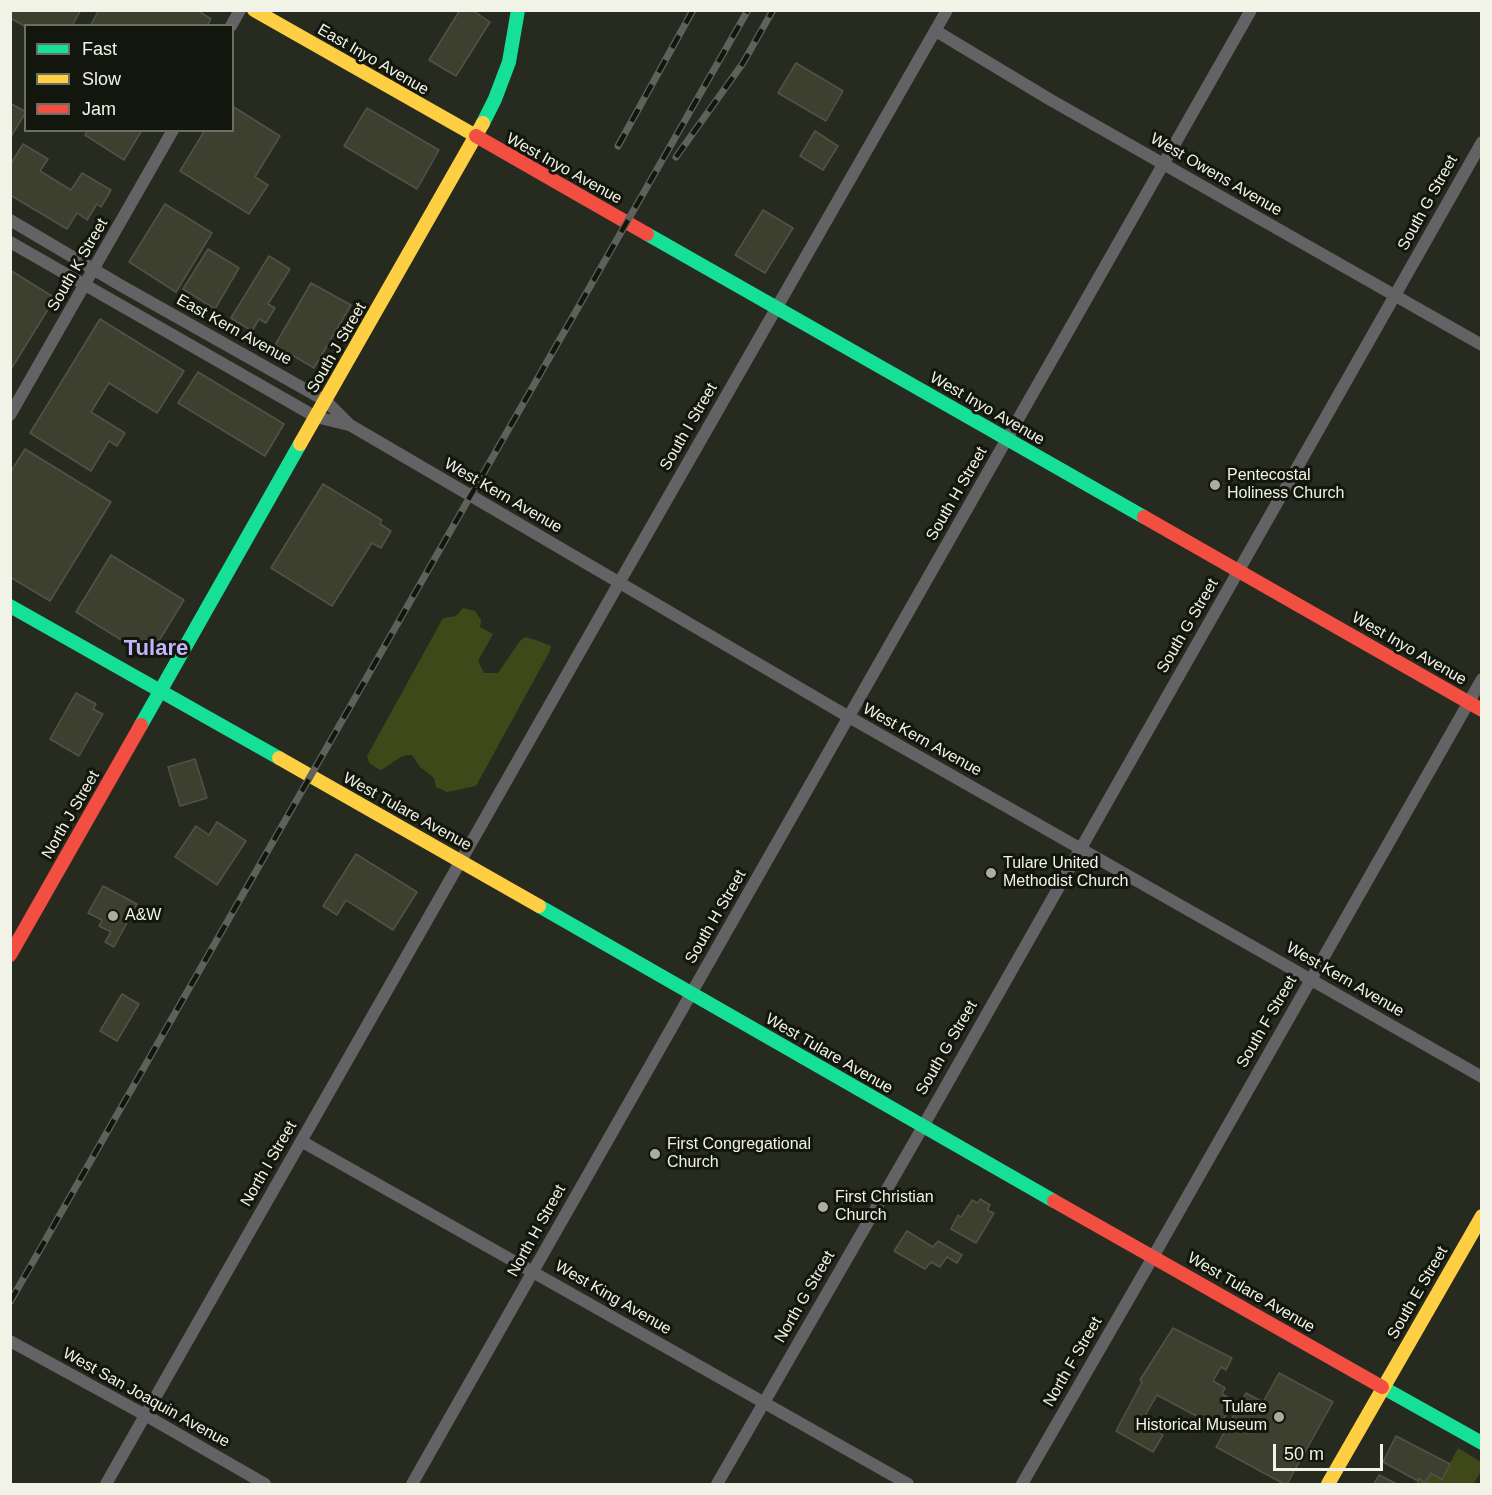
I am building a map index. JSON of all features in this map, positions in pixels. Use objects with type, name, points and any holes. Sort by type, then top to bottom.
[{"type":"main road","name":"East Inyo Avenue","points":[[254,10],[475,137]]},
{"type":"main road","name":"South J Street","points":[[160,691],[495,99],[509,62],[518,10]]},
{"type":"main road","name":"West Inyo Avenue","points":[[475,137],[1482,710]]},
{"type":"main road","name":"West Tulare Avenue","points":[[10,606],[1482,1443]]},
{"type":"main road","name":"North J Street","points":[[10,954],[160,691]]},
{"type":"main road","name":"South E Street","points":[[1328,1485],[1482,1216]]},
{"type":"street","points":[[232,24],[240,10]]},
{"type":"street","name":"South I Street","points":[[461,861],[947,10]]},
{"type":"street","name":"South H Street","points":[[691,994],[1251,10]]},
{"type":"street","name":"West Owens Avenue","points":[[936,30],[1163,165],[1482,345]]},
{"type":"street","name":"South K Street","points":[[10,415],[172,132]]},
{"type":"street","name":"South G Street","points":[[922,1126],[1482,142]]},
{"type":"street","name":"East Kern Avenue","points":[[10,220],[326,401],[350,425]]},
{"type":"street","name":"East Kern Avenue","points":[[10,242],[316,417],[350,425]]},
{"type":"street","name":"West Kern Avenue","points":[[350,425],[849,717],[1482,1077]]},
{"type":"street","name":"South F Street","points":[[1154,1257],[1482,680]]},
{"type":"street","name":"North I Street","points":[[106,1485],[461,861]]},
{"type":"street","name":"North H Street","points":[[412,1485],[691,994]]},
{"type":"street","name":"North G Street","points":[[717,1485],[922,1126]]},
{"type":"street","name":"West King Avenue","points":[[301,1141],[908,1485]]},
{"type":"street","name":"North F Street","points":[[1022,1485],[1154,1257]]},
{"type":"street","name":"West San Joaquin Avenue","points":[[10,1341],[145,1415],[265,1485]]},
{"type":"green space","points":[[463,608],[475,611],[481,620],[480,627],[493,634],[478,661],[484,673],[498,673],[525,637],[551,646],[476,786],[447,792],[436,787],[434,778],[420,767],[412,755],[403,756],[380,770],[369,763],[367,756],[443,618],[456,616]]},
{"type":"green space","points":[[1458,1448],[1481,1462],[1481,1471],[1474,1484],[1416,1484],[1419,1478],[1425,1482],[1431,1473],[1442,1479]]},
{"type":"building","points":[[10,10],[81,10],[73,24],[24,24],[24,26],[10,18]]},
{"type":"building","points":[[99,10],[197,10],[211,19],[208,24],[91,24]]},
{"type":"building","points":[[460,10],[472,10],[490,22],[456,76],[429,60]]},
{"type":"building","points":[[796,63],[843,91],[826,121],[778,93]]},
{"type":"building","points":[[10,103],[24,111],[24,115],[10,138]]},
{"type":"building","points":[[234,107],[280,136],[255,177],[268,185],[249,214],[180,171],[204,132],[234,132]]},
{"type":"building","points":[[367,108],[439,150],[417,189],[344,146]]},
{"type":"building","points":[[815,131],[838,146],[823,170],[800,156]]},
{"type":"building","points":[[87,132],[141,132],[124,160],[85,135]]},
{"type":"building","points":[[23,144],[48,159],[40,171],[71,190],[82,173],[111,190],[101,207],[97,204],[87,220],[77,213],[67,229],[10,195],[10,165]]},
{"type":"building","points":[[165,204],[212,233],[176,292],[129,262]]},
{"type":"building","points":[[763,210],[793,228],[765,273],[735,255]]},
{"type":"building","points":[[208,249],[239,268],[215,309],[183,289]]},
{"type":"building","points":[[269,256],[290,269],[268,304],[275,308],[266,323],[259,319],[252,331],[231,318]]},
{"type":"building","points":[[10,270],[55,298],[10,371]]},
{"type":"building","points":[[311,283],[351,305],[314,368],[275,345]]},
{"type":"building","points":[[100,319],[184,371],[157,413],[109,383],[91,412],[125,433],[117,446],[109,441],[91,471],[30,433]]},
{"type":"building","points":[[198,372],[284,424],[265,456],[178,403]]},
{"type":"building","points":[[25,449],[111,502],[50,601],[10,577],[10,473]]},
{"type":"building","points":[[323,484],[382,520],[380,524],[391,531],[381,548],[372,543],[332,606],[271,568]]},
{"type":"building","points":[[111,555],[184,600],[149,657],[76,612]]},
{"type":"building","points":[[76,693],[96,704],[93,709],[103,714],[79,756],[50,739]]},
{"type":"building","points":[[195,759],[207,798],[180,806],[168,767]]},
{"type":"building","points":[[217,822],[246,841],[217,885],[175,857],[196,826],[209,835]]},
{"type":"building","points":[[356,854],[417,892],[393,930],[346,900],[337,915],[323,906]]},
{"type":"building","name":"A&W","points":[[103,886],[137,904],[114,947],[105,942],[111,932],[99,926],[102,920],[88,913]]},
{"type":"building","points":[[122,994],[139,1004],[117,1041],[100,1031]]},
{"type":"building","points":[[980,1199],[990,1205],[987,1210],[994,1213],[976,1243],[951,1229],[958,1215],[961,1217],[972,1200],[978,1203]]},
{"type":"building","points":[[907,1231],[933,1247],[938,1241],[962,1255],[957,1263],[947,1257],[940,1267],[931,1262],[925,1269],[894,1251]]},
{"type":"building","points":[[1173,1328],[1232,1358],[1226,1370],[1221,1367],[1213,1381],[1225,1388],[1222,1394],[1234,1401],[1219,1428],[1157,1395],[1142,1421],[1163,1435],[1153,1452],[1116,1431],[1142,1382],[1140,1380]]},
{"type":"building","name":"Tulare Historical Museum","points":[[1279,1373],[1333,1402],[1287,1484],[1216,1447],[1246,1393],[1263,1402]]},
{"type":"building","points":[[1396,1436],[1450,1464],[1442,1480],[1431,1473],[1425,1483],[1419,1478],[1418,1481],[1383,1462]]},
{"type":"building","points":[[1379,1475],[1397,1484],[1374,1484]]},
{"type":"railway","points":[[618,146],[693,10]]},
{"type":"railway","points":[[10,1302],[748,10]]},
{"type":"railway","points":[[676,157],[743,63],[773,10]]},
{"type":"traffic: fast","points":[[483,123],[509,62],[518,10]]},
{"type":"traffic: fast","points":[[647,234],[1144,517]]},
{"type":"traffic: fast","points":[[141,725],[300,444]]},
{"type":"traffic: fast","points":[[10,606],[279,758]]},
{"type":"traffic: fast","points":[[539,906],[1054,1201]]},
{"type":"traffic: fast","points":[[1382,1387],[1482,1443]]},
{"type":"traffic: slow","points":[[254,10],[476,136]]},
{"type":"traffic: slow","points":[[300,444],[483,123]]},
{"type":"traffic: slow","points":[[279,758],[539,906]]},
{"type":"traffic: slow","points":[[1328,1484],[1482,1216]]},
{"type":"traffic: jam","points":[[476,136],[647,234]]},
{"type":"traffic: jam","points":[[1144,517],[1482,710]]},
{"type":"traffic: jam","points":[[10,955],[141,725]]},
{"type":"traffic: jam","points":[[1054,1201],[1382,1387]]},
{"type":"place","name":"Pentecostal Holiness Church","points":[[1215,485]]},
{"type":"place","name":"Tulare United Methodist Church","points":[[991,873]]},
{"type":"place","name":"A&W","points":[[113,916]]},
{"type":"place","name":"First Congregational Church","points":[[655,1154]]},
{"type":"place","name":"First Christian Church","points":[[823,1207]]},
{"type":"place","name":"Tulare Historical Museum","points":[[1279,1417]]},
{"type":"district","name":"Tulare","points":[[156,649]]}]
